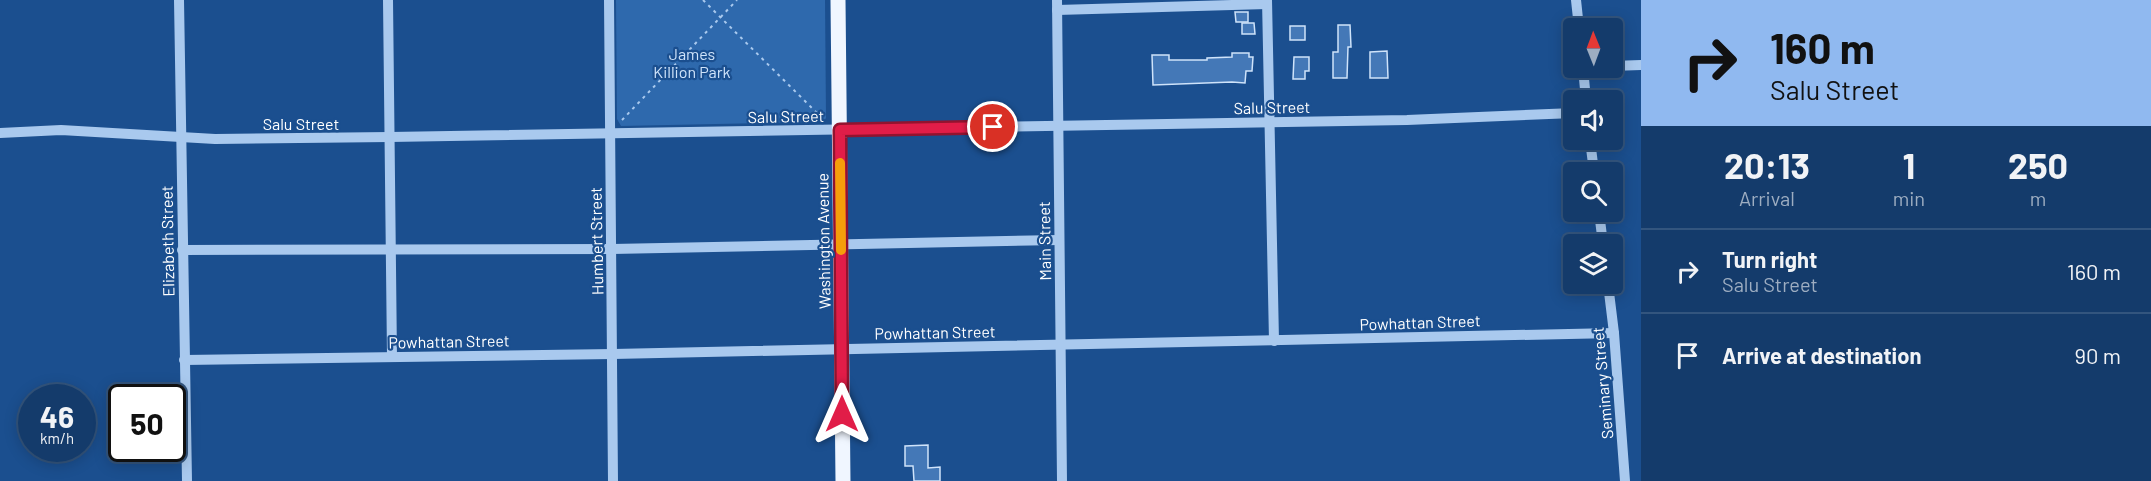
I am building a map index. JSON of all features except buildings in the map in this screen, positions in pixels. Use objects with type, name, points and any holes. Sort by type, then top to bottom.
[{"type":"main road","name":"Washington Avenue","points":[[838,0],[843,481]]},
{"type":"street","name":"Elizabeth Street","points":[[179,0],[187,481]]},
{"type":"street","points":[[388,0],[392,357]]},
{"type":"street","name":"Humbert Street","points":[[609,0],[613,481]]},
{"type":"street","points":[[1576,0],[1578,18]]},
{"type":"street","points":[[1057,5],[1267,2],[1274,341]]},
{"type":"street","name":"Main Street","points":[[1057,5],[1062,481]]},
{"type":"street","points":[[1623,66],[1641,65]]},
{"type":"street","name":"Salu Street","points":[[0,133],[92,131],[180,138],[390,137],[1407,120],[1563,113]]},
{"type":"street","points":[[182,250],[612,249],[1059,240]]},
{"type":"street","name":"Seminary Street","points":[[1609,294],[1625,481]]},
{"type":"street","name":"Powhattan Street","points":[[184,360],[613,354],[1614,333]]},
{"type":"path","points":[[703,0],[817,113],[820,122]]},
{"type":"path","points":[[622,120],[737,0]]},
{"type":"green space","name":"James Killion Park","points":[[616,0],[825,0],[826,118],[824,121],[816,122],[621,126],[617,119]]},
{"type":"slow traffic","points":[[840,163],[841,250]]},
{"type":"route","points":[[842,414],[840,130],[993,127]]}]
